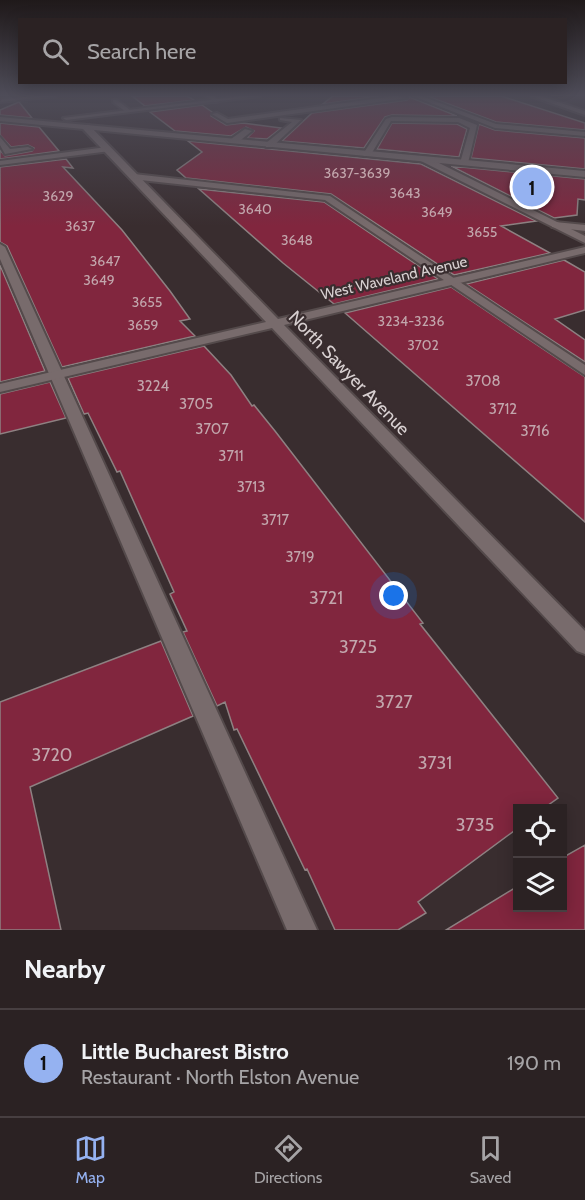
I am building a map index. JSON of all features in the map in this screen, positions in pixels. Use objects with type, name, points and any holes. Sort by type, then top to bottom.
[{"type":"street","points":[[0,139],[8,152],[38,148]]},
{"type":"street","name":"North Sawyer Avenue","points":[[97,139],[585,645]]},
{"type":"street","points":[[217,139],[585,174]]},
{"type":"street","points":[[269,145],[275,139]]},
{"type":"street","points":[[367,154],[376,139]]},
{"type":"street","points":[[464,163],[471,139]]},
{"type":"street","points":[[0,163],[106,149]]},
{"type":"street","points":[[424,159],[585,240]]},
{"type":"street","points":[[134,177],[327,198],[585,371]]},
{"type":"street","points":[[555,225],[585,228]]},
{"type":"street","points":[[0,247],[302,930]]},
{"type":"street","name":"West Waveland Avenue","points":[[0,388],[585,250]]},
{"type":"building","points":[[4,139],[49,139],[59,151],[0,159],[0,150],[5,156],[32,151],[34,148],[28,145],[11,147]]},
{"type":"building","points":[[284,139],[370,139],[364,148],[282,141]]},
{"type":"building","points":[[383,139],[464,139],[459,157],[377,149]]},
{"type":"building","points":[[475,139],[585,139],[585,169],[471,158]]},
{"type":"building","points":[[188,141],[421,164],[536,221],[501,226],[550,253],[454,275],[331,194],[186,178],[177,170],[202,152]]},
{"type":"building","points":[[66,159],[73,168],[63,167],[122,230],[170,291],[190,319],[180,321],[195,336],[62,367],[7,246],[0,242],[0,167]]},
{"type":"building","points":[[451,166],[585,179],[585,200],[578,199],[577,215],[554,218]]},
{"type":"building","points":[[199,189],[324,202],[438,279],[334,304],[283,263]]},
{"type":"building","points":[[564,260],[585,272],[585,310],[555,319],[585,340],[585,362],[466,284]]},
{"type":"building","points":[[0,265],[45,371],[0,382]]},
{"type":"building","points":[[451,287],[585,377],[585,522],[345,313]]},
{"type":"building","points":[[204,346],[231,375],[252,406],[254,405],[275,431],[423,623],[420,624],[558,798],[550,804],[513,804],[513,832],[418,902],[426,913],[398,930],[335,930],[237,729],[234,730],[225,702],[217,706],[183,632],[187,631],[170,594],[174,592],[120,471],[117,472],[88,413],[84,414],[68,378]]},
{"type":"building","points":[[50,382],[66,418],[0,434],[0,394]]},
{"type":"building","points":[[161,641],[193,716],[30,787],[61,930],[0,930],[0,702]]},
{"type":"building","points":[[585,845],[585,930],[446,930],[513,889],[513,912],[567,912],[567,855]]},
{"type":"place","name":"Little Bucharest Bistro","points":[[532,187]]}]
